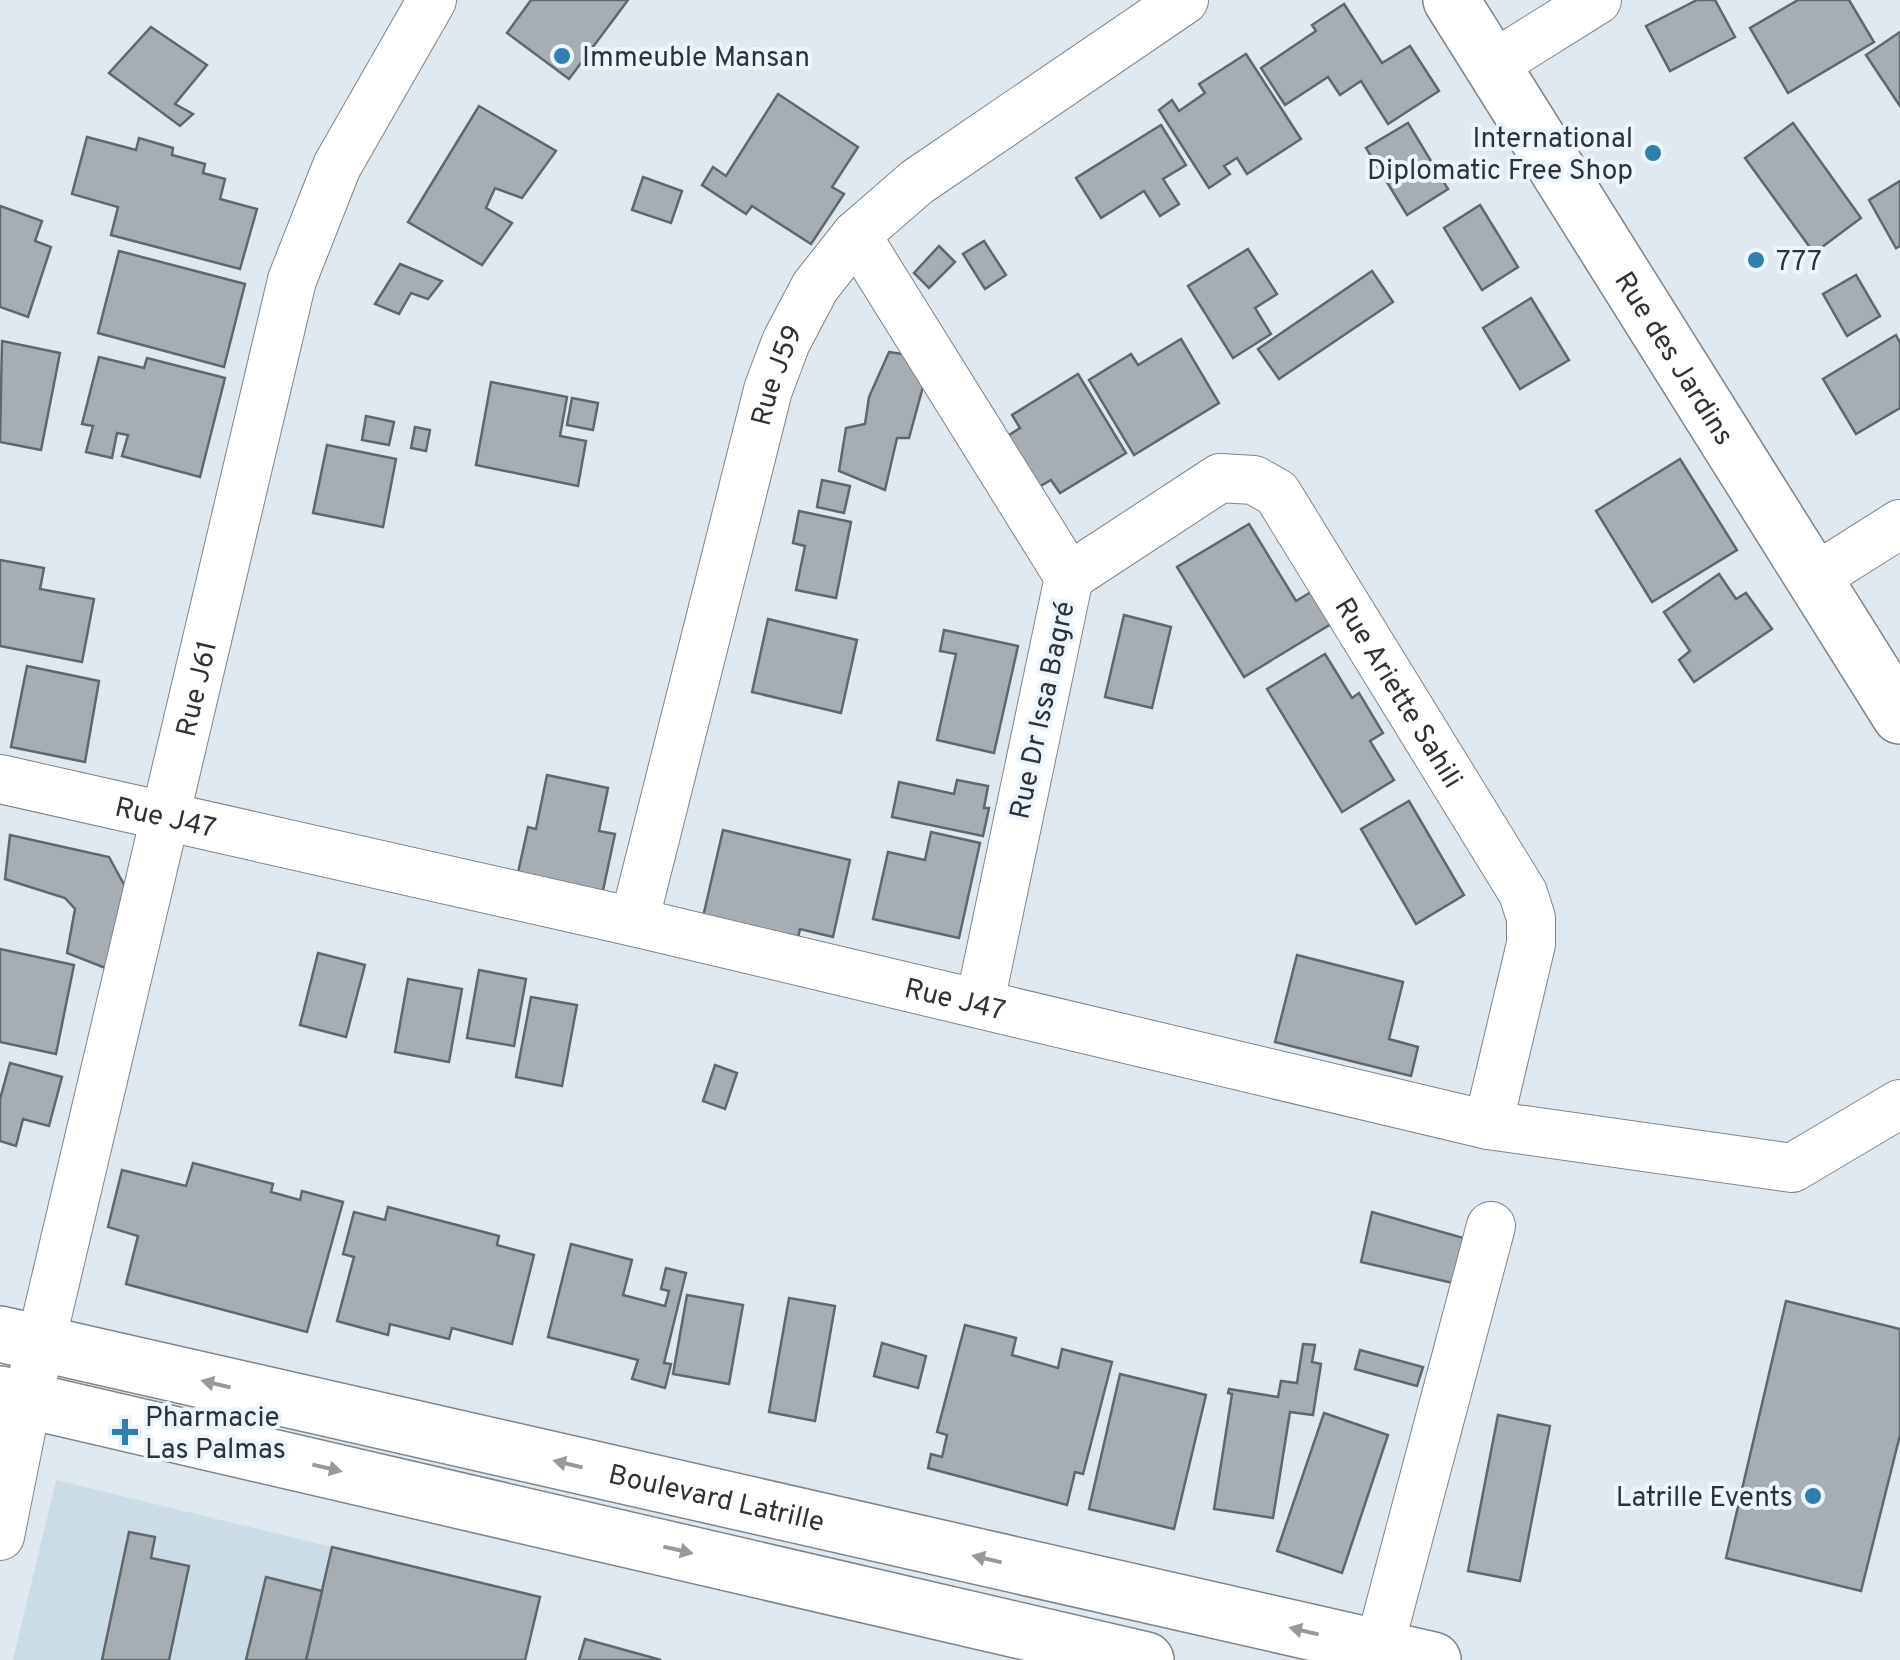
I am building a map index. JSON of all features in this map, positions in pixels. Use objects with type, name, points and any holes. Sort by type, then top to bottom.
[{"type":"main road","name":"Rue des Jardins","points":[[1451,0],[1900,716]]},
{"type":"main road","name":"Boulevard Latrille","points":[[20,1339],[1433,1660]]},
{"type":"main road","points":[[14,1398],[1146,1660]]},
{"type":"street","name":"Rue J61","points":[[0,1536],[20,1339],[165,818],[292,280],[337,166],[432,0]]},
{"type":"street","name":"Rue J59","points":[[634,922],[768,390],[786,342],[815,286],[856,235],[949,159],[1184,0]]},
{"type":"street","points":[[1493,65],[1597,0]]},
{"type":"street","name":"Rue Dr Issa Bagré","points":[[856,235],[1070,577],[980,1002]]},
{"type":"street","name":"Rue Ariette Sahili","points":[[1070,577],[1220,478],[1254,480],[1277,492],[1524,893],[1531,918],[1531,944],[1488,1125]]},
{"type":"street","points":[[1813,579],[1900,524]]},
{"type":"street","name":"Rue J47","points":[[0,780],[980,1002],[1488,1125],[1792,1168],[1900,1104]]},
{"type":"street","points":[[1379,1648],[1492,1226]]},
{"type":"shaded area","points":[[56,1480],[332,1547],[306,1660],[13,1660]]},
{"type":"building","name":"Immeuble Mansan","points":[[531,0],[628,0],[569,79],[507,33]]},
{"type":"building","points":[[1697,0],[1715,0],[1735,37],[1670,71],[1646,26]]},
{"type":"building","points":[[1798,0],[1849,0],[1874,42],[1788,93],[1750,28]]},
{"type":"building","points":[[1344,4],[1382,63],[1410,46],[1439,91],[1388,124],[1361,81],[1340,95],[1328,77],[1285,105],[1261,68],[1316,31],[1312,25]]},
{"type":"building","points":[[151,27],[207,65],[175,104],[193,114],[180,126],[109,73]]},
{"type":"building","points":[[1900,32],[1900,106],[1866,55]]},
{"type":"building","points":[[1246,54],[1301,139],[1247,174],[1237,158],[1224,166],[1230,174],[1209,188],[1159,110],[1172,100],[1179,111],[1205,93],[1199,84]]},
{"type":"building","points":[[778,94],[858,147],[832,187],[844,194],[811,244],[752,206],[746,214],[702,185],[713,167],[726,176]]},
{"type":"building","points":[[479,106],[556,151],[522,198],[495,188],[486,208],[512,223],[482,265],[408,222]]},
{"type":"building","points":[[1408,123],[1448,189],[1407,215],[1366,148]]},
{"type":"building","points":[[1793,123],[1861,218],[1814,253],[1745,158]]},
{"type":"building","points":[[1161,125],[1186,165],[1163,179],[1179,204],[1160,216],[1144,191],[1101,218],[1076,178]]},
{"type":"building","points":[[87,137],[136,150],[139,138],[173,148],[172,155],[205,164],[203,173],[225,179],[220,199],[257,209],[240,269],[111,235],[118,207],[72,194]]},
{"type":"building","points":[[643,177],[682,191],[671,223],[632,210]]},
{"type":"building","points":[[1900,181],[1900,246],[1896,248],[1869,200]]},
{"type":"building","points":[[1480,205],[1518,267],[1482,290],[1444,228]]},
{"type":"building","points":[[0,206],[42,221],[35,241],[51,247],[28,317],[0,307]]},
{"type":"building","points":[[984,241],[1006,275],[985,289],[963,254]]},
{"type":"building","points":[[939,246],[955,262],[929,288],[914,273]]},
{"type":"building","points":[[1248,249],[1277,294],[1255,308],[1271,334],[1233,358],[1188,286]]},
{"type":"building","points":[[119,251],[245,284],[224,367],[98,333]]},
{"type":"building","points":[[400,264],[442,281],[428,299],[411,293],[399,314],[375,304]]},
{"type":"building","points":[[1372,271],[1393,302],[1279,379],[1258,349]]},
{"type":"building","points":[[1856,275],[1880,316],[1847,336],[1823,294]]},
{"type":"building","points":[[1531,298],[1569,360],[1520,389],[1483,328]]},
{"type":"building","points":[[1896,335],[1900,343],[1900,408],[1856,434],[1823,379]]},
{"type":"building","points":[[1181,339],[1219,403],[1134,455],[1089,380],[1131,354],[1138,365]]},
{"type":"building","points":[[2,341],[60,353],[41,450],[0,442]]},
{"type":"building","points":[[889,352],[923,357],[927,372],[909,438],[897,438],[885,490],[839,471],[846,428],[865,424],[869,397]]},
{"type":"building","points":[[99,357],[144,368],[147,358],[225,378],[200,477],[122,456],[128,435],[117,433],[112,458],[86,452],[93,426],[82,424]]},
{"type":"building","points":[[1078,374],[1126,453],[1060,493],[1051,480],[1027,494],[997,443],[1020,428],[1012,415]]},
{"type":"building","points":[[491,382],[567,397],[560,436],[586,441],[578,486],[476,465]]},
{"type":"building","points":[[572,398],[598,403],[593,430],[567,425]]},
{"type":"building","points":[[366,416],[394,422],[389,445],[362,440]]},
{"type":"building","points":[[415,427],[430,430],[426,451],[411,448]]},
{"type":"building","points":[[327,445],[396,459],[383,527],[313,513]]},
{"type":"building","points":[[1680,459],[1737,550],[1652,602],[1596,511]]},
{"type":"building","points":[[822,480],[850,486],[844,513],[817,507]]},
{"type":"building","points":[[799,511],[851,522],[836,598],[796,590],[805,546],[793,543]]},
{"type":"building","points":[[1249,524],[1296,601],[1311,592],[1331,624],[1244,677],[1177,567]]},
{"type":"building","points":[[0,560],[44,568],[40,589],[94,599],[82,662],[0,646]]},
{"type":"building","points":[[1719,574],[1736,599],[1746,593],[1772,629],[1694,682],[1679,660],[1690,651],[1664,612]]},
{"type":"building","points":[[1124,615],[1171,627],[1152,708],[1105,697]]},
{"type":"building","points":[[768,619],[857,640],[841,713],[752,692]]},
{"type":"building","points":[[944,630],[1018,646],[994,753],[937,740],[956,654],[940,651]]},
{"type":"building","points":[[1325,654],[1352,698],[1359,693],[1383,733],[1370,741],[1394,780],[1342,812],[1267,689]]},
{"type":"building","points":[[27,666],[99,681],[85,762],[11,747]]},
{"type":"building","points":[[547,775],[608,788],[599,831],[615,834],[602,895],[517,877],[528,827],[536,829]]},
{"type":"building","points":[[957,780],[988,786],[984,808],[989,808],[983,836],[892,817],[899,782],[954,794]]},
{"type":"building","points":[[1409,801],[1464,895],[1416,924],[1361,829]]},
{"type":"building","points":[[723,830],[850,860],[833,937],[800,929],[798,938],[703,917]]},
{"type":"building","points":[[931,832],[980,843],[959,938],[873,919],[888,852],[925,860]]},
{"type":"building","points":[[10,835],[109,857],[132,899],[108,969],[67,953],[75,909],[65,898],[5,879]]},
{"type":"building","points":[[0,949],[74,965],[56,1054],[0,1042]]},
{"type":"building","points":[[318,953],[365,965],[346,1037],[300,1025]]},
{"type":"building","points":[[1297,955],[1403,982],[1389,1039],[1418,1047],[1411,1076],[1275,1042]]},
{"type":"building","points":[[479,970],[526,979],[514,1046],[467,1038]]},
{"type":"building","points":[[408,979],[462,989],[449,1062],[395,1052]]},
{"type":"building","points":[[531,997],[577,1005],[562,1086],[516,1077]]},
{"type":"building","points":[[10,1063],[62,1077],[49,1126],[23,1119],[16,1146],[0,1141],[0,1099]]},
{"type":"building","points":[[715,1065],[737,1073],[725,1109],[703,1101]]},
{"type":"building","points":[[193,1163],[273,1184],[271,1192],[300,1200],[302,1191],[343,1202],[307,1332],[126,1284],[138,1236],[108,1227],[122,1170],[186,1186]]},
{"type":"building","points":[[388,1207],[499,1236],[497,1245],[534,1255],[512,1344],[452,1328],[449,1339],[390,1324],[388,1335],[337,1321],[354,1257],[343,1254],[354,1212],[385,1220]]},
{"type":"building","points":[[1372,1212],[1467,1239],[1453,1283],[1361,1262]]},
{"type":"building","points":[[571,1244],[632,1260],[623,1295],[665,1306],[669,1291],[661,1289],[666,1268],[686,1273],[664,1363],[671,1364],[665,1388],[632,1379],[638,1360],[548,1337]]},
{"type":"building","points":[[687,1295],[743,1305],[729,1384],[673,1374]]},
{"type":"building","points":[[789,1298],[835,1306],[815,1421],[769,1412]]},
{"type":"building","name":"Latrille Events","points":[[1786,1301],[1900,1329],[1900,1435],[1861,1591],[1726,1558]]},
{"type":"building","points":[[965,1325],[1016,1338],[1012,1355],[1058,1368],[1062,1349],[1112,1362],[1083,1474],[1075,1472],[1067,1505],[928,1468],[931,1454],[942,1457],[947,1435],[937,1432]]},
{"type":"building","points":[[882,1343],[926,1356],[918,1388],[874,1376]]},
{"type":"building","points":[[1303,1344],[1315,1345],[1312,1362],[1321,1364],[1313,1415],[1290,1412],[1273,1518],[1214,1509],[1232,1394],[1229,1389],[1278,1397],[1281,1381],[1297,1383]]},
{"type":"building","points":[[1360,1350],[1423,1367],[1417,1386],[1355,1369]]},
{"type":"building","points":[[1120,1374],[1206,1395],[1174,1529],[1089,1509]]},
{"type":"building","points":[[1324,1413],[1388,1435],[1342,1573],[1277,1551]]},
{"type":"building","points":[[1498,1415],[1550,1426],[1520,1581],[1468,1571]]},
{"type":"building","points":[[129,1532],[155,1537],[151,1558],[189,1566],[169,1660],[102,1660]]},
{"type":"building","points":[[332,1547],[540,1597],[525,1660],[306,1660]]},
{"type":"building","points":[[266,1577],[322,1591],[306,1660],[246,1660]]},
{"type":"building","points":[[585,1639],[661,1660],[579,1660]]},
{"type":"place","name":"Immeuble Mansan","points":[[562,56]]},
{"type":"place","name":"International Diplomatic Free Shop","points":[[1653,153]]},
{"type":"place","name":"777","points":[[1756,260]]},
{"type":"place","name":"Pharmacie Las Palmas","points":[[125,1432]]},
{"type":"place","name":"Latrille Events","points":[[1813,1496]]}]
